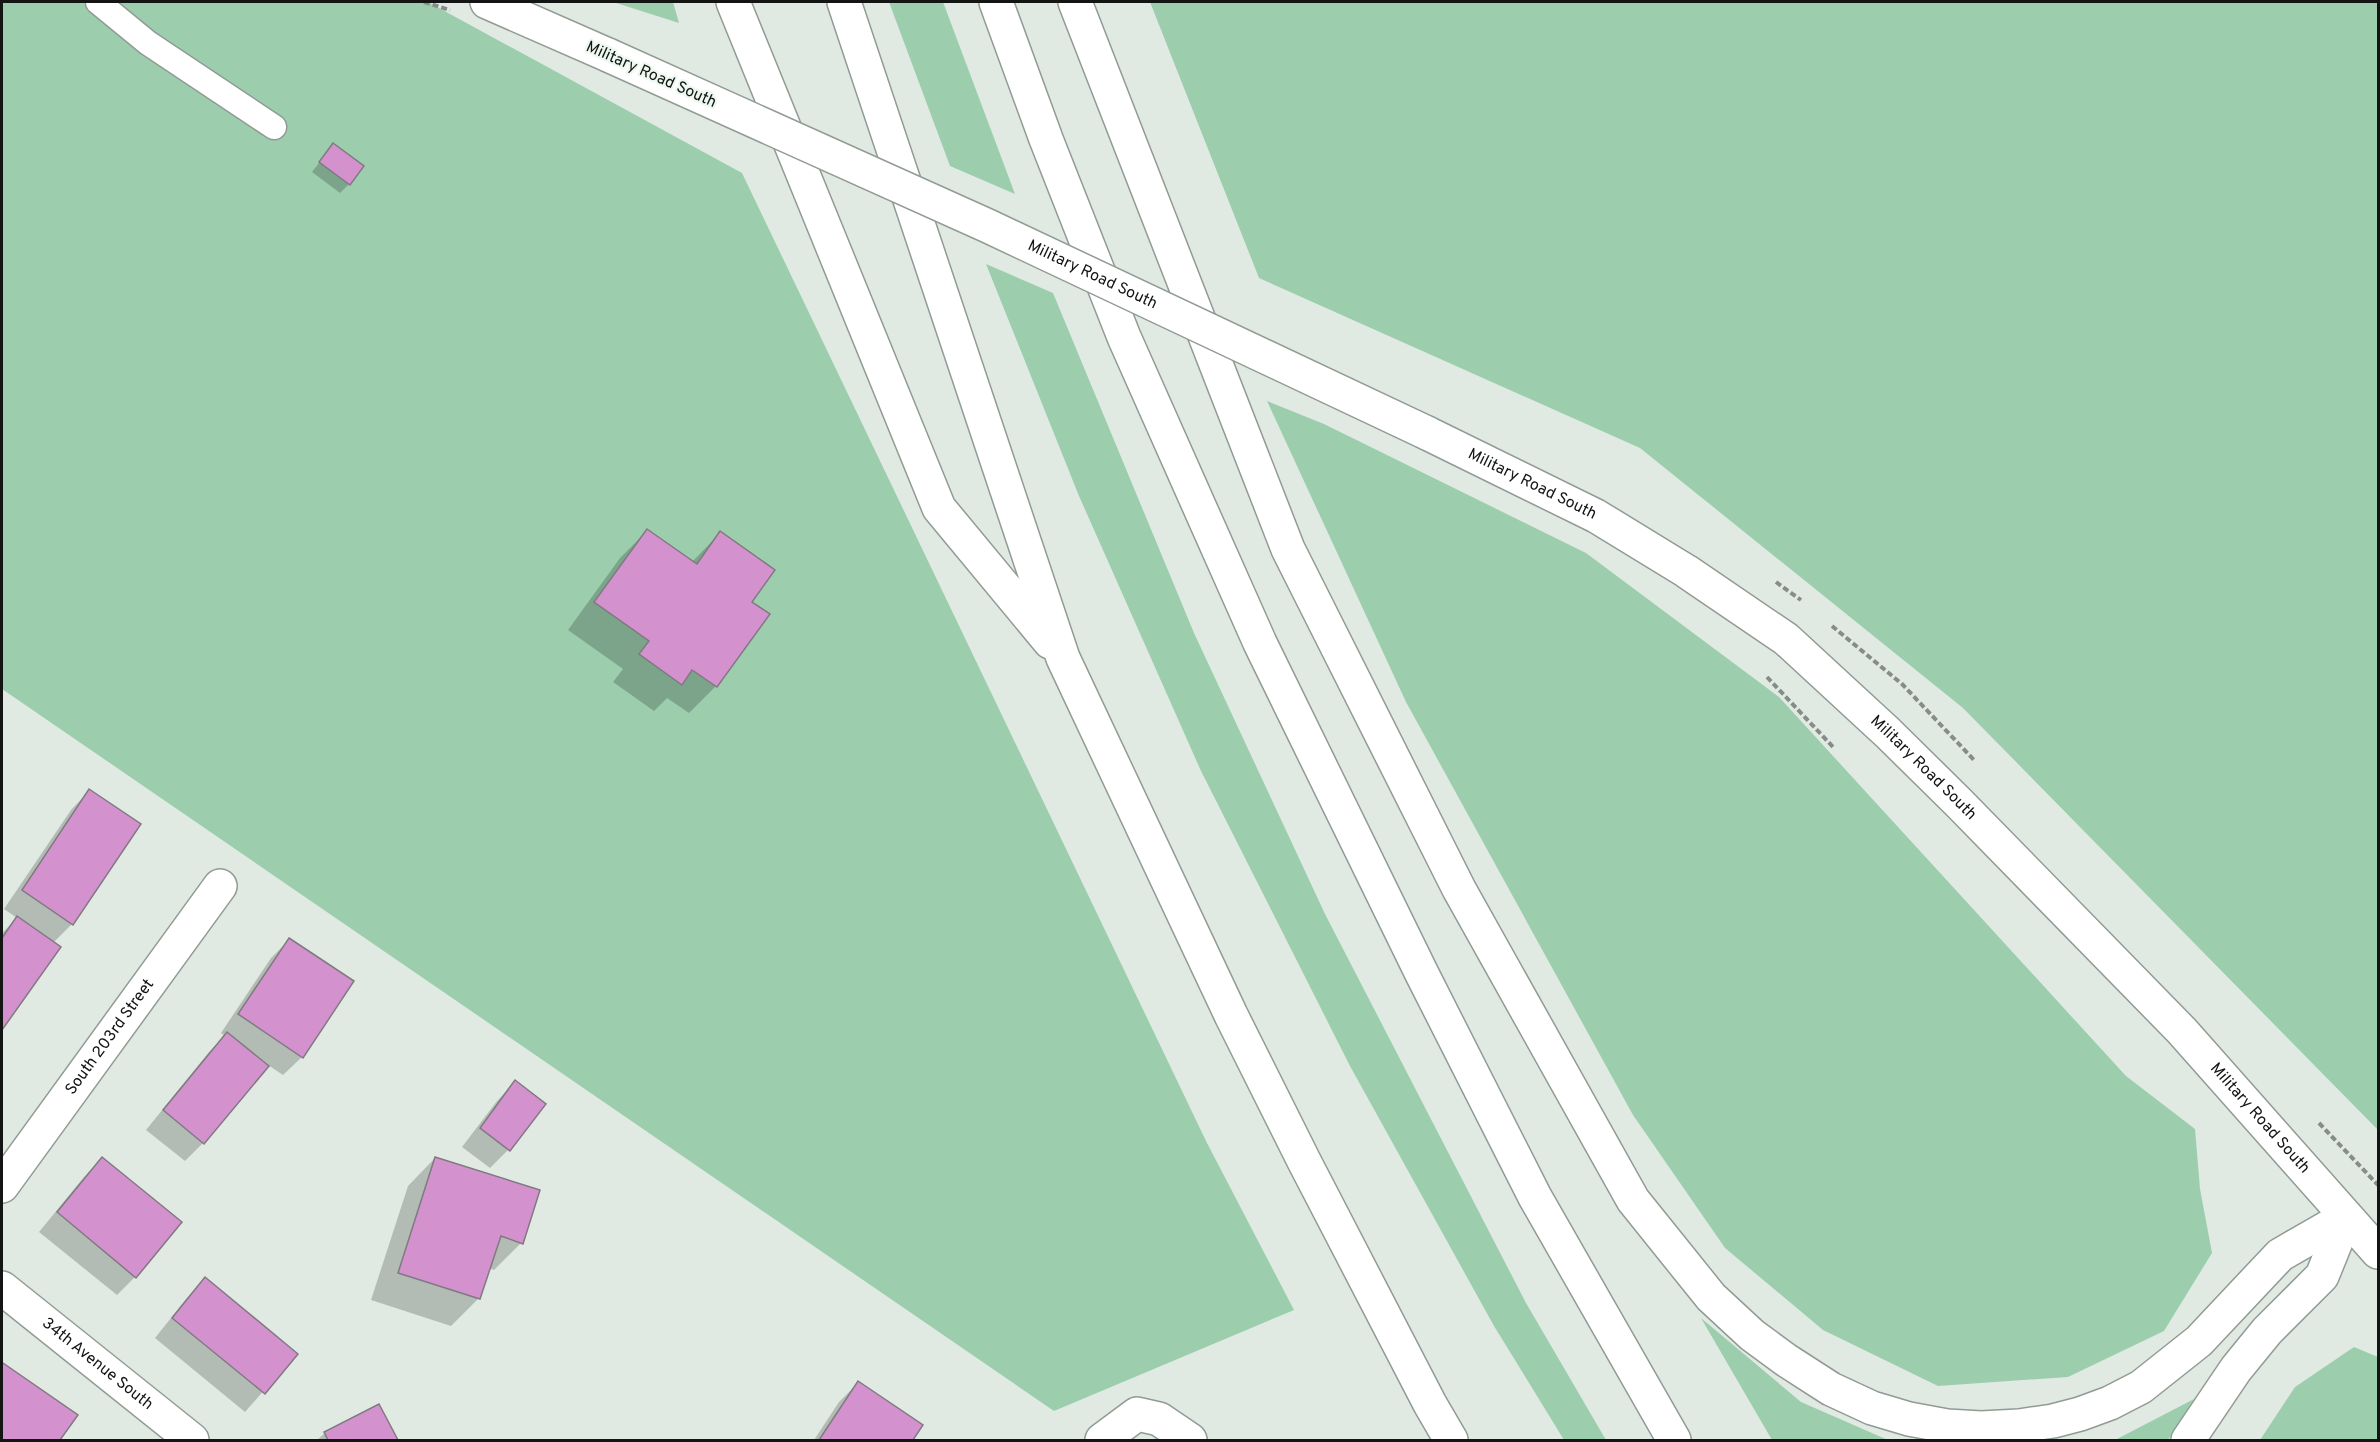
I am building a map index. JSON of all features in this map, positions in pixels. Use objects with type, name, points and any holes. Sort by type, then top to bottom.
[{"type":"main road","name":"Military Road South","points":[[487,2],[988,226],[1427,433],[1596,516],[1686,571],[1786,639],[1888,733],[2173,1023],[2379,1252]]},
{"type":"main road","points":[[733,2],[939,508],[1063,658]]},
{"type":"main road","points":[[844,2],[1063,658],[1231,1015],[1304,1161],[1451,1440]]},
{"type":"main road","points":[[996,2],[1046,139],[1124,337],[1260,643],[1422,974],[1535,1197],[1674,1440]]},
{"type":"main road","points":[[1075,2],[1288,549],[1459,889],[1633,1200],[1711,1297],[1752,1335],[1786,1360],[1831,1389],[1872,1408],[1910,1419],[1947,1426],[1981,1428],[2019,1426],[2080,1414],[2110,1403],[2142,1387],[2199,1341],[2280,1255],[2346,1217]]},
{"type":"main road","name":"South 203rd Street","points":[[2,1186],[220,886]]},
{"type":"main road","points":[[2187,1440],[2236,1369],[2267,1330],[2322,1276],[2346,1217]]},
{"type":"main road","name":"34th Avenue South","points":[[2,1288],[192,1440]]},
{"type":"main road","points":[[1101,1440],[1137,1414],[1159,1419],[1190,1440]]},
{"type":"lane","points":[[98,2],[148,43],[274,127]]},
{"type":"path","points":[[1826,740],[1834,748]]},
{"type":"green space","points":[[2,2],[428,2],[742,173],[1207,1143],[1294,1310],[1054,1411],[2,689]]},
{"type":"green space","points":[[613,2],[673,2],[679,23]]},
{"type":"green space","points":[[889,2],[943,2],[1015,194],[950,166]]},
{"type":"green space","points":[[1150,2],[2378,2],[2378,1130],[1963,708],[1640,448],[1259,278]]},
{"type":"green space","points":[[986,264],[1053,293],[1194,633],[1325,914],[1526,1303],[1606,1440],[1564,1440],[1494,1326],[1350,1066],[1201,771],[1079,496]]},
{"type":"green space","points":[[1267,401],[1324,424],[1586,553],[1779,697],[2126,1076],[2195,1129],[2200,1189],[2212,1253],[2164,1331],[2068,1377],[1938,1386],[1823,1330],[1725,1248],[1633,1115],[1406,702]]},
{"type":"green space","points":[[1701,1318],[1801,1402],[1888,1440],[1772,1440]]},
{"type":"green space","points":[[2354,1347],[2378,1357],[2378,1440],[2260,1440],[2295,1387]]},
{"type":"green space","points":[[2194,1399],[2168,1440],[2115,1440]]},
{"type":"building","points":[[333,143],[364,166],[350,185],[319,162]]},
{"type":"building","points":[[647,529],[697,564],[720,531],[775,570],[752,602],[770,614],[717,687],[692,670],[682,685],[639,654],[649,641],[594,602]]},
{"type":"building","points":[[89,789],[141,824],[73,925],[22,890]]},
{"type":"building","points":[[17,916],[61,947],[2,1030],[2,938]]},
{"type":"building","points":[[289,938],[354,981],[303,1058],[238,1014]]},
{"type":"building","points":[[227,1032],[269,1066],[204,1144],[163,1110]]},
{"type":"building","points":[[515,1080],[546,1104],[510,1151],[480,1128]]},
{"type":"building","points":[[102,1157],[182,1222],[136,1278],[57,1212]]},
{"type":"building","points":[[435,1157],[540,1190],[523,1244],[501,1236],[480,1299],[398,1273]]},
{"type":"building","points":[[205,1277],[298,1354],[265,1394],[172,1318]]},
{"type":"building","points":[[3,1363],[78,1415],[60,1440],[2,1440]]},
{"type":"building","points":[[858,1381],[923,1425],[913,1440],[819,1440]]},
{"type":"building","points":[[379,1404],[398,1440],[328,1440],[324,1432]]}]
